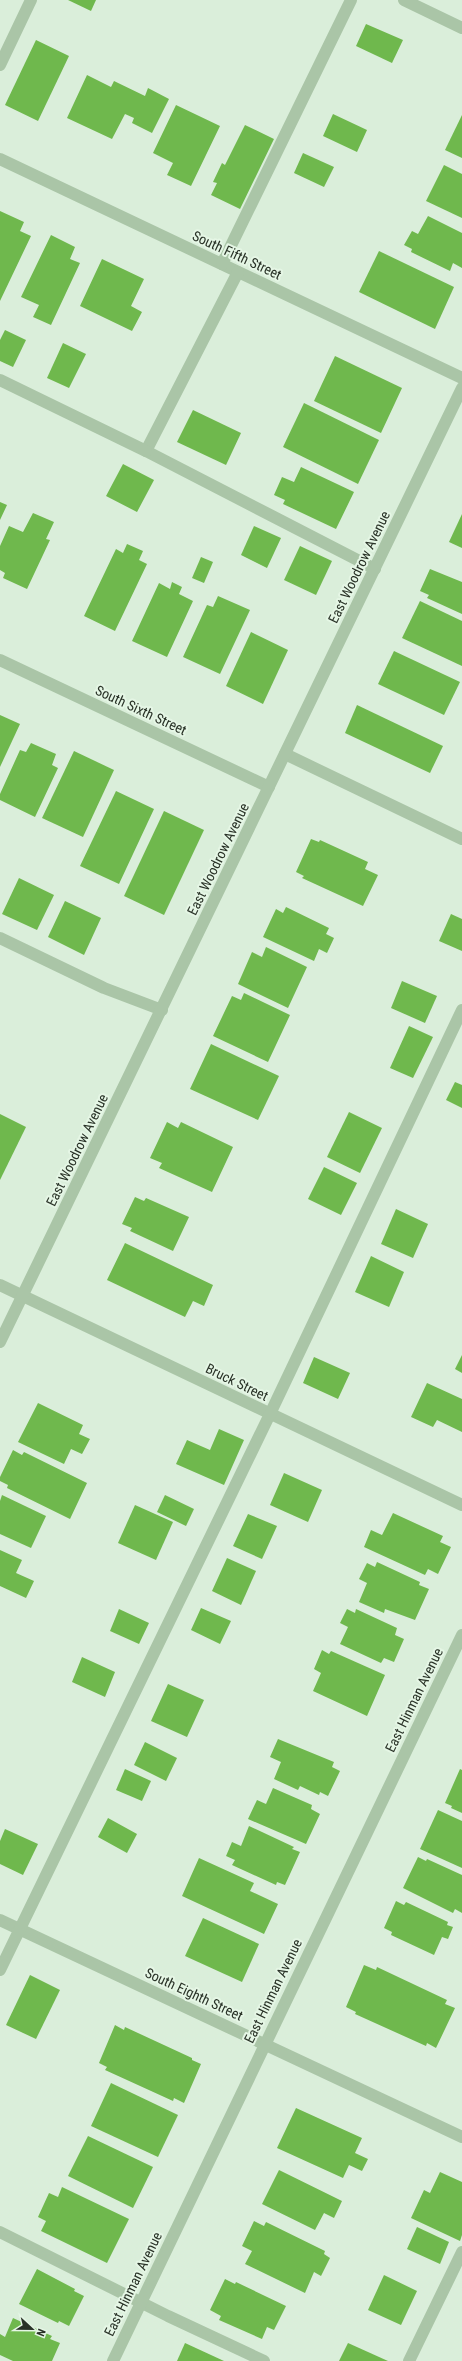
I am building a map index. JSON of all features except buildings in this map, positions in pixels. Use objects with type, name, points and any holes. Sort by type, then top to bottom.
[{"type":"street","points":[[0,65],[31,0]]},
{"type":"street","points":[[222,264],[351,0]]},
{"type":"street","points":[[404,0],[462,28]]},
{"type":"street","name":"South Fifth Street","points":[[0,159],[462,378]]},
{"type":"street","points":[[146,451],[238,272]]},
{"type":"street","points":[[0,380],[146,451],[375,569]]},
{"type":"street","name":"East Woodrow Avenue","points":[[0,1342],[462,388]]},
{"type":"street","name":"South Sixth Street","points":[[0,660],[269,787]]},
{"type":"street","points":[[285,754],[462,839]]},
{"type":"street","points":[[0,938],[104,988],[162,1010]]},
{"type":"street","points":[[0,1970],[270,1414],[462,1010]]},
{"type":"street","name":"Bruck Street","points":[[0,1285],[462,1505]]},
{"type":"street","name":"East Hinman Avenue","points":[[113,2361],[462,1636]]},
{"type":"street","name":"South Eighth Street","points":[[0,1920],[265,2043],[462,2137]]},
{"type":"street","points":[[0,2232],[264,2361]]},
{"type":"street","points":[[409,2361],[462,2252]]}]
